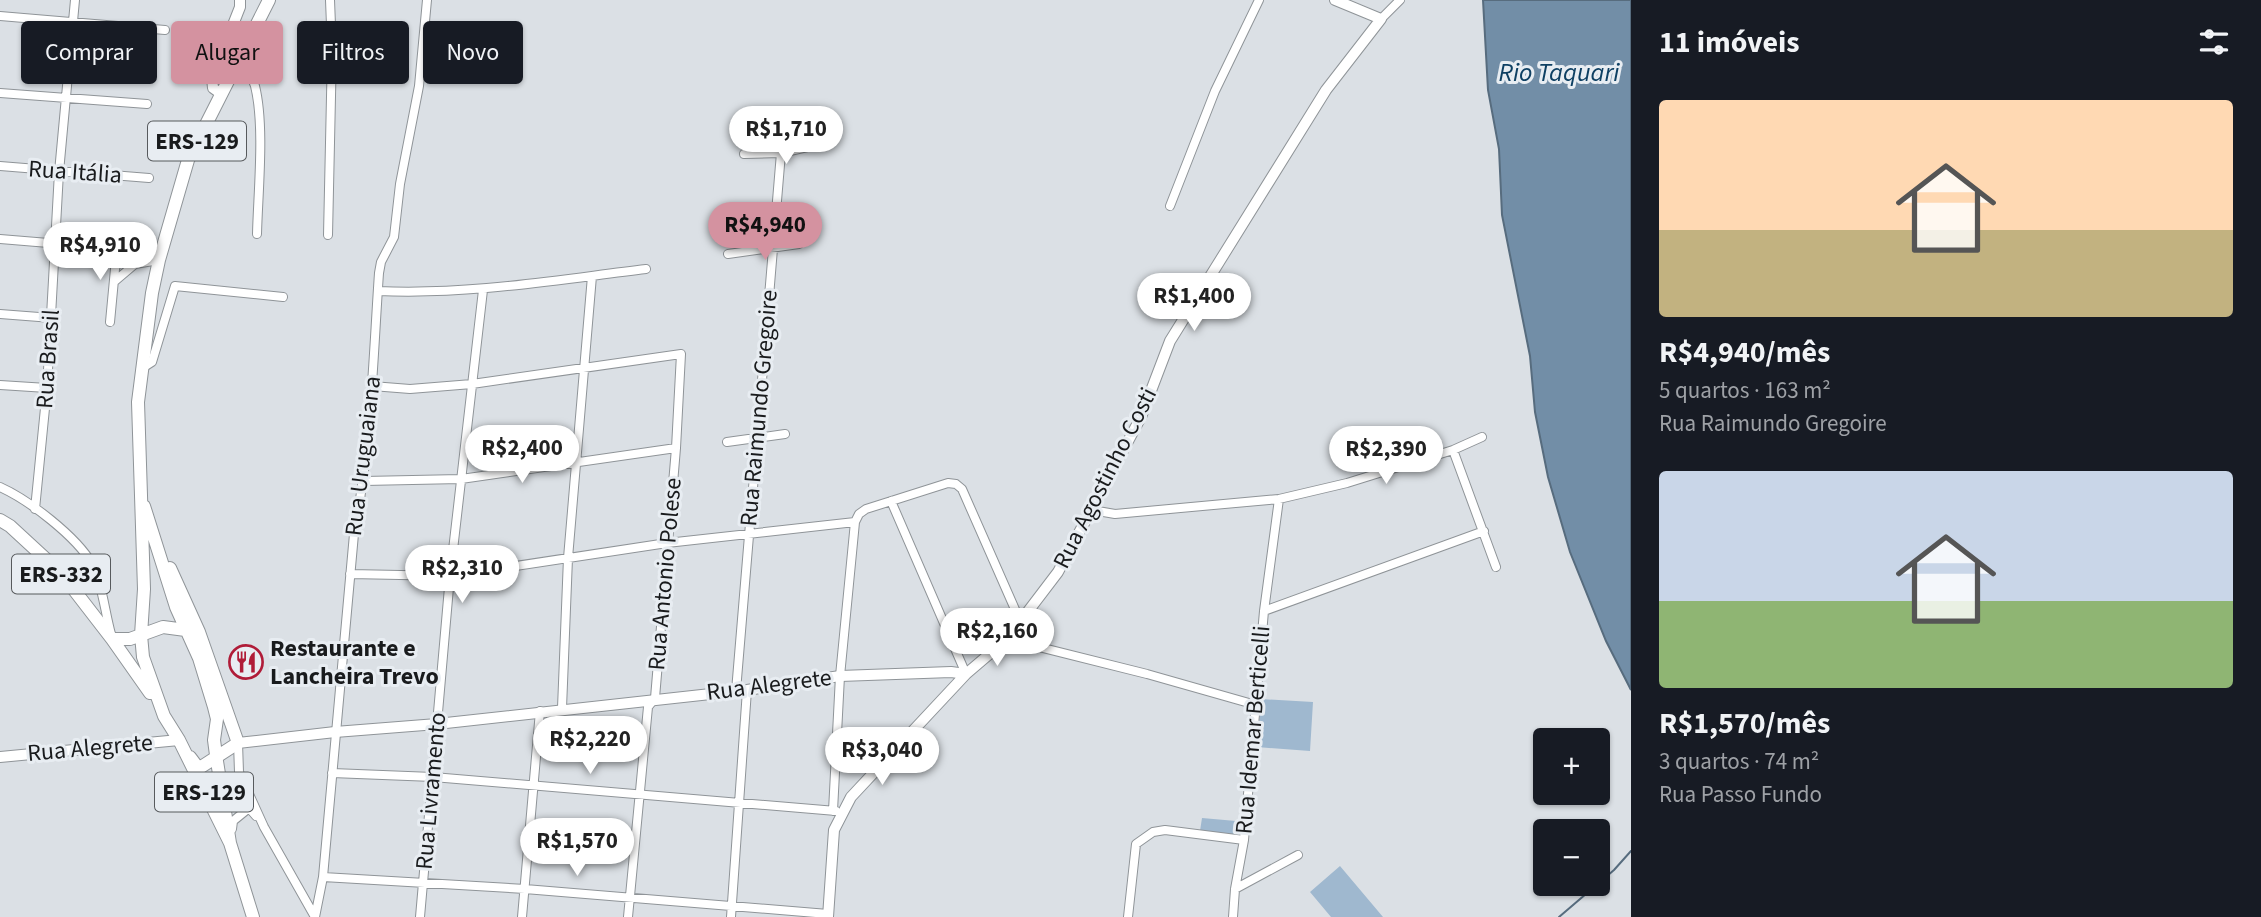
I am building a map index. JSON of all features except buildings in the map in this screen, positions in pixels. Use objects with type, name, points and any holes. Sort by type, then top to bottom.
[{"type":"main road","name":"ERS-129","points":[[258,21],[270,0]]},
{"type":"main road","name":"ERS-129","points":[[225,84],[188,160],[159,260],[138,402],[144,589],[141,635],[143,657],[164,716],[180,740],[230,843]]},
{"type":"main road","name":"ERS-129","points":[[140,495],[176,607],[193,631],[208,685],[217,719],[214,740],[230,843],[253,917]]},
{"type":"main road","name":"ERS-332","points":[[0,520],[61,573],[112,639],[164,716]]},
{"type":"main road","points":[[112,639],[130,639],[163,628],[193,631],[238,743],[216,755],[206,765],[196,765],[180,740]]},
{"type":"street","name":"Rua Brasil","points":[[73,21],[75,0]]},
{"type":"street","points":[[220,93],[213,88],[212,78],[240,7],[240,0]]},
{"type":"street","points":[[328,235],[332,50],[330,0]]},
{"type":"street","name":"Rua Uruguaiana","points":[[315,917],[323,877],[354,534],[364,481],[381,262],[394,237],[400,184],[419,86],[427,0]]},
{"type":"street","points":[[1170,206],[1215,91],[1259,0]]},
{"type":"street","points":[[1335,0],[1381,19],[1400,0]]},
{"type":"street","points":[[0,16],[46,21]]},
{"type":"street","name":"Rua Agostinho Costi","points":[[828,916],[834,830],[838,812],[967,674],[1007,639],[1058,572],[1141,417],[1170,341],[1326,90],[1381,19]]},
{"type":"street","points":[[157,29],[165,30]]},
{"type":"street","name":"Rua Brasil","points":[[35,509],[47,388],[60,172],[69,84]]},
{"type":"street","points":[[254,84],[260,116],[257,234]]},
{"type":"street","points":[[0,93],[146,104]]},
{"type":"street","name":"Rua Raimundo Gregoire","points":[[731,917],[739,803],[749,535],[781,153],[778,125]]},
{"type":"street","points":[[744,154],[781,153],[825,143]]},
{"type":"street","name":"Rua Itália","points":[[0,166],[149,178]]},
{"type":"street","points":[[0,239],[121,249],[115,269],[110,322]]},
{"type":"street","points":[[728,254],[799,244]]},
{"type":"street","points":[[115,281],[135,264],[159,260]]},
{"type":"street","points":[[378,291],[426,293],[483,290],[646,269]]},
{"type":"street","points":[[562,708],[568,558],[592,276]]},
{"type":"street","points":[[141,369],[152,362],[175,286],[283,296]]},
{"type":"street","name":"Rua Livramento","points":[[420,917],[450,576],[483,290]]},
{"type":"street","points":[[0,314],[52,318]]},
{"type":"street","name":"Rua Antonio Polese","points":[[584,370],[681,354],[655,698],[648,708],[628,917]]},
{"type":"street","points":[[372,386],[410,389],[584,370]]},
{"type":"street","points":[[0,385],[47,388]]},
{"type":"street","points":[[727,442],[785,434]]},
{"type":"street","points":[[1092,510],[1115,513],[1279,499],[1347,483],[1453,450],[1482,437]]},
{"type":"street","points":[[364,481],[461,479],[676,448]]},
{"type":"street","points":[[1453,450],[1496,567]]},
{"type":"street","points":[[332,773],[433,777],[838,812],[840,676],[855,522],[859,514],[866,509],[948,483],[956,484],[962,489],[1021,622]]},
{"type":"street","points":[[0,487],[35,509],[80,548],[92,563],[112,639]]},
{"type":"street","name":"Rua Idemar Berticelli","points":[[1235,889],[1244,840],[1264,611],[1279,499]]},
{"type":"street","points":[[891,500],[967,674]]},
{"type":"street","points":[[350,575],[450,576],[667,543],[855,522]]},
{"type":"street","points":[[1264,611],[1484,531]]},
{"type":"street","points":[[86,607],[98,601],[100,592]]},
{"type":"street","points":[[1007,639],[1256,705]]},
{"type":"street","name":"Rua Alegrete","points":[[238,743],[437,724],[742,690],[840,676],[951,672],[967,674]]},
{"type":"street","points":[[522,917],[540,711]]},
{"type":"street","name":"Rua Alegrete","points":[[0,757],[180,740]]},
{"type":"street","points":[[238,743],[239,772],[244,798],[264,827]]},
{"type":"street","points":[[239,772],[264,827],[315,917]]},
{"type":"street","points":[[230,843],[233,821],[249,808]]},
{"type":"street","points":[[1128,917],[1136,844],[1153,832],[1165,830],[1244,840]]},
{"type":"street","name":"Rua Idemar Berticelli","points":[[1235,889],[1297,855]]},
{"type":"street","points":[[323,877],[629,897],[828,916]]},
{"type":"street","points":[[1233,917],[1235,889]]},
{"type":"shaded area","points":[[1261,699],[1313,702],[1310,751],[1257,747]]},
{"type":"shaded area","points":[[1202,818],[1236,821],[1235,835],[1200,831]]},
{"type":"shaded area","points":[[1340,866],[1383,917],[1331,917],[1310,892]]},
{"type":"water","name":"Rio Taquari","points":[[1483,0],[1631,0],[1631,690],[1606,641],[1570,552],[1548,477],[1535,412],[1530,356],[1502,215],[1499,149],[1488,90]]},
{"type":"waterway","points":[[1559,917],[1614,870],[1631,851]]},
{"type":"place","name":"Restaurante e Lancheira Trevo","points":[[246,662]]}]
